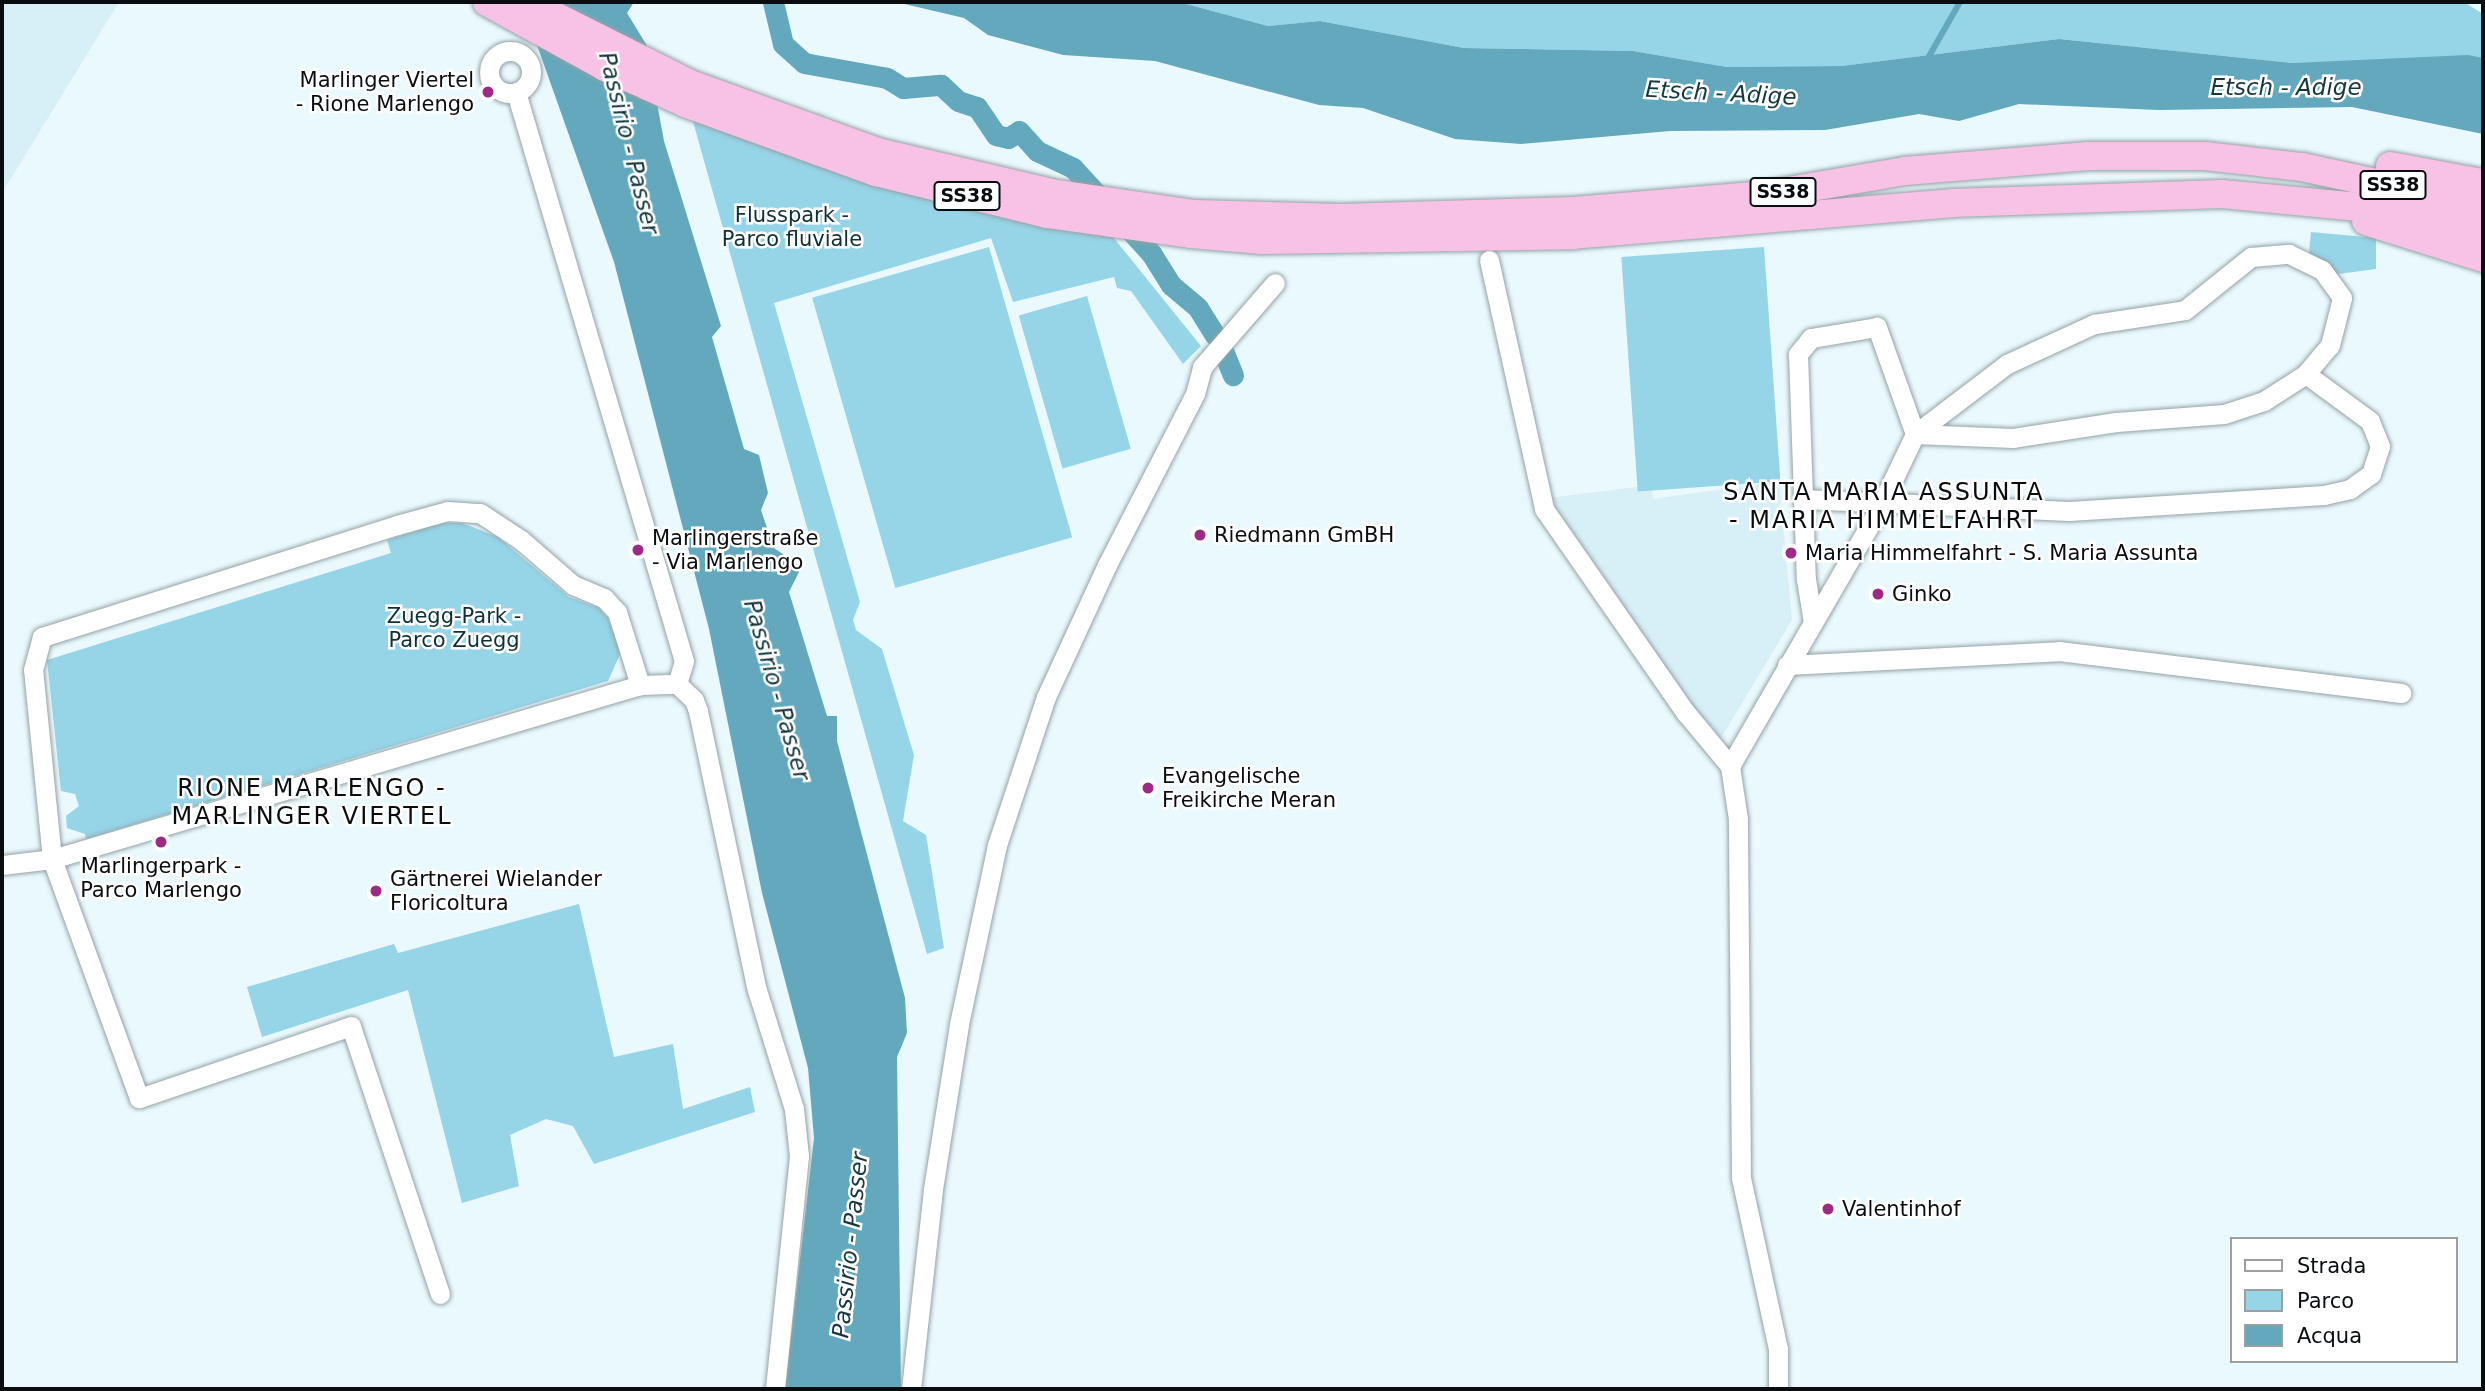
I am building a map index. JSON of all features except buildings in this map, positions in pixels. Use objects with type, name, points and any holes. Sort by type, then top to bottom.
[{"type":"highway","name":"SS38","points":[[487,2],[520,10],[690,84],[881,153],[1089,200],[1262,229],[1574,211],[1765,195],[1905,171],[2088,156],[2205,156],[2302,167],[2483,206]]},
{"type":"highway","name":"SS38","points":[[520,10],[605,68],[685,103],[863,168],[960,194],[1073,218],[1262,229],[1573,235],[2100,195],[2221,194],[2322,201],[2412,212],[2483,229]]},
{"type":"highway","points":[[2302,167],[2350,160],[2483,183]]},
{"type":"highway","points":[[2322,201],[2357,219],[2483,258]]},
{"type":"street","points":[[516,92],[684,661],[677,684]]},
{"type":"street","points":[[1730,766],[1881,505],[1915,435],[2007,364],[2094,324],[2185,310],[2251,257],[2289,254],[2322,270],[2342,298],[2330,345],[2306,374],[2264,401],[2224,414],[2116,422],[2013,438],[1915,435]]},
{"type":"street","points":[[1489,260],[1544,509],[1686,713],[1730,766],[1738,819],[1741,1178],[1778,1349],[1778,1389]]},
{"type":"street","points":[[911,1389],[933,1189],[959,1024],[997,845],[1046,697],[1107,565],[1195,394],[1202,367],[1275,283]]},
{"type":"street","points":[[1813,622],[1802,499],[1798,354],[1811,338],[1877,327],[1915,435]]},
{"type":"street","points":[[1802,499],[1881,505],[2069,511],[2324,495],[2350,489],[2371,474],[2380,446],[2370,421],[2306,374]]},
{"type":"street","points":[[440,1294],[351,1026],[139,1098],[52,859],[33,670],[42,637],[397,525],[448,511],[480,513],[510,533],[573,586],[604,598],[617,612],[640,685]]},
{"type":"street","points":[[1787,665],[2059,651],[2402,693]]},
{"type":"street","points":[[2,865],[52,859],[640,685],[677,684],[694,700],[698,711],[757,990],[794,1109],[799,1156],[775,1389]]},
{"type":"shaded area","points":[[2,2],[119,2],[2,193]]},
{"type":"shaded area","points":[[1779,481],[1792,620],[1715,748],[1542,499],[1651,485],[1653,499]]},
{"type":"green space","points":[[1179,2],[2464,2],[2483,14],[2483,58],[2293,63],[2059,39],[1841,66],[1727,67],[1633,51],[1464,48],[1320,21],[1268,26]]},
{"type":"green space","name":"Flusspark - Parco fluviale","points":[[692,118],[1113,237],[1201,346],[1183,364],[1131,291],[1117,288],[1114,277],[1013,302],[991,238],[774,303],[860,602],[853,620],[856,630],[882,649],[914,755],[903,821],[926,835],[944,948],[927,954]]},
{"type":"green space","points":[[2311,232],[2376,238],[2376,269],[2338,274],[2309,253]]},
{"type":"green space","points":[[989,247],[1072,537],[895,588],[812,298]]},
{"type":"green space","points":[[1764,247],[1780,481],[1638,491],[1621,257]]},
{"type":"green space","points":[[1087,296],[1131,449],[1063,468],[1019,316]]},
{"type":"green space","name":"Zuegg-Park - Parco Zuegg","points":[[441,523],[462,523],[498,537],[569,597],[599,608],[608,618],[621,652],[608,681],[86,839],[85,834],[67,828],[66,816],[79,806],[75,794],[61,791],[47,660],[391,553],[387,540]]},
{"type":"green space","points":[[579,904],[614,1057],[673,1044],[683,1109],[750,1087],[755,1112],[594,1164],[573,1126],[546,1119],[510,1135],[519,1186],[462,1203],[408,990],[262,1037],[247,987],[394,944],[398,953]]},
{"type":"water","name":"Passirio - Passer","points":[[543,2],[634,2],[627,13],[646,44],[664,141],[721,326],[712,337],[744,449],[759,455],[768,493],[761,510],[774,548],[796,563],[799,572],[789,592],[827,716],[837,716],[837,741],[905,998],[907,1033],[897,1057],[901,1389],[785,1389],[814,1138],[808,1068],[762,893],[709,629],[614,262],[537,45]]},
{"type":"water","name":"Etsch - Adige","points":[[896,2],[1179,2],[1268,26],[1320,21],[1464,48],[1633,51],[1727,67],[1841,66],[2059,39],[2293,63],[2468,55],[2483,58],[2483,134],[2352,107],[2159,110],[2019,104],[1959,121],[1919,114],[1825,130],[1670,131],[1521,144],[1455,139],[1363,108],[1319,105],[1155,61],[1063,55],[988,35],[964,18]]},
{"type":"waterway","points":[[773,2],[783,44],[804,63],[887,78],[903,88],[941,85],[958,101],[977,107],[996,135],[1008,138],[1019,131],[1037,151],[1073,168],[1151,253],[1171,285],[1198,308],[1215,335]]},
{"type":"waterway","points":[[1928,58],[1960,2]]},
{"type":"waterway","points":[[1224,353],[1233,375]]},
{"type":"place","name":"Marlinger Viertel - Rione Marlengo","points":[[488,92]]},
{"type":"place","name":"Riedmann GmBH","points":[[1200,535]]},
{"type":"place","name":"Marlingerstraße - Via Marlengo","points":[[638,550]]},
{"type":"place","name":"Maria Himmelfahrt - S. Maria Assunta","points":[[1791,553]]},
{"type":"place","name":"Ginko","points":[[1878,594]]},
{"type":"place","name":"Evangelische Freikirche Meran","points":[[1148,788]]},
{"type":"place","name":"Marlingerpark - Parco Marlengo","points":[[161,842]]},
{"type":"place","name":"Gärtnerei Wielander Floricoltura","points":[[376,891]]},
{"type":"place","name":"Valentinhof","points":[[1828,1209]]},
{"type":"district","name":"SANTA MARIA ASSUNTA - MARIA HIMMELFAHRT","points":[[1884,507]]},
{"type":"district","name":"RIONE MARLENGO - MARLINGER VIERTEL","points":[[312,803]]}]
